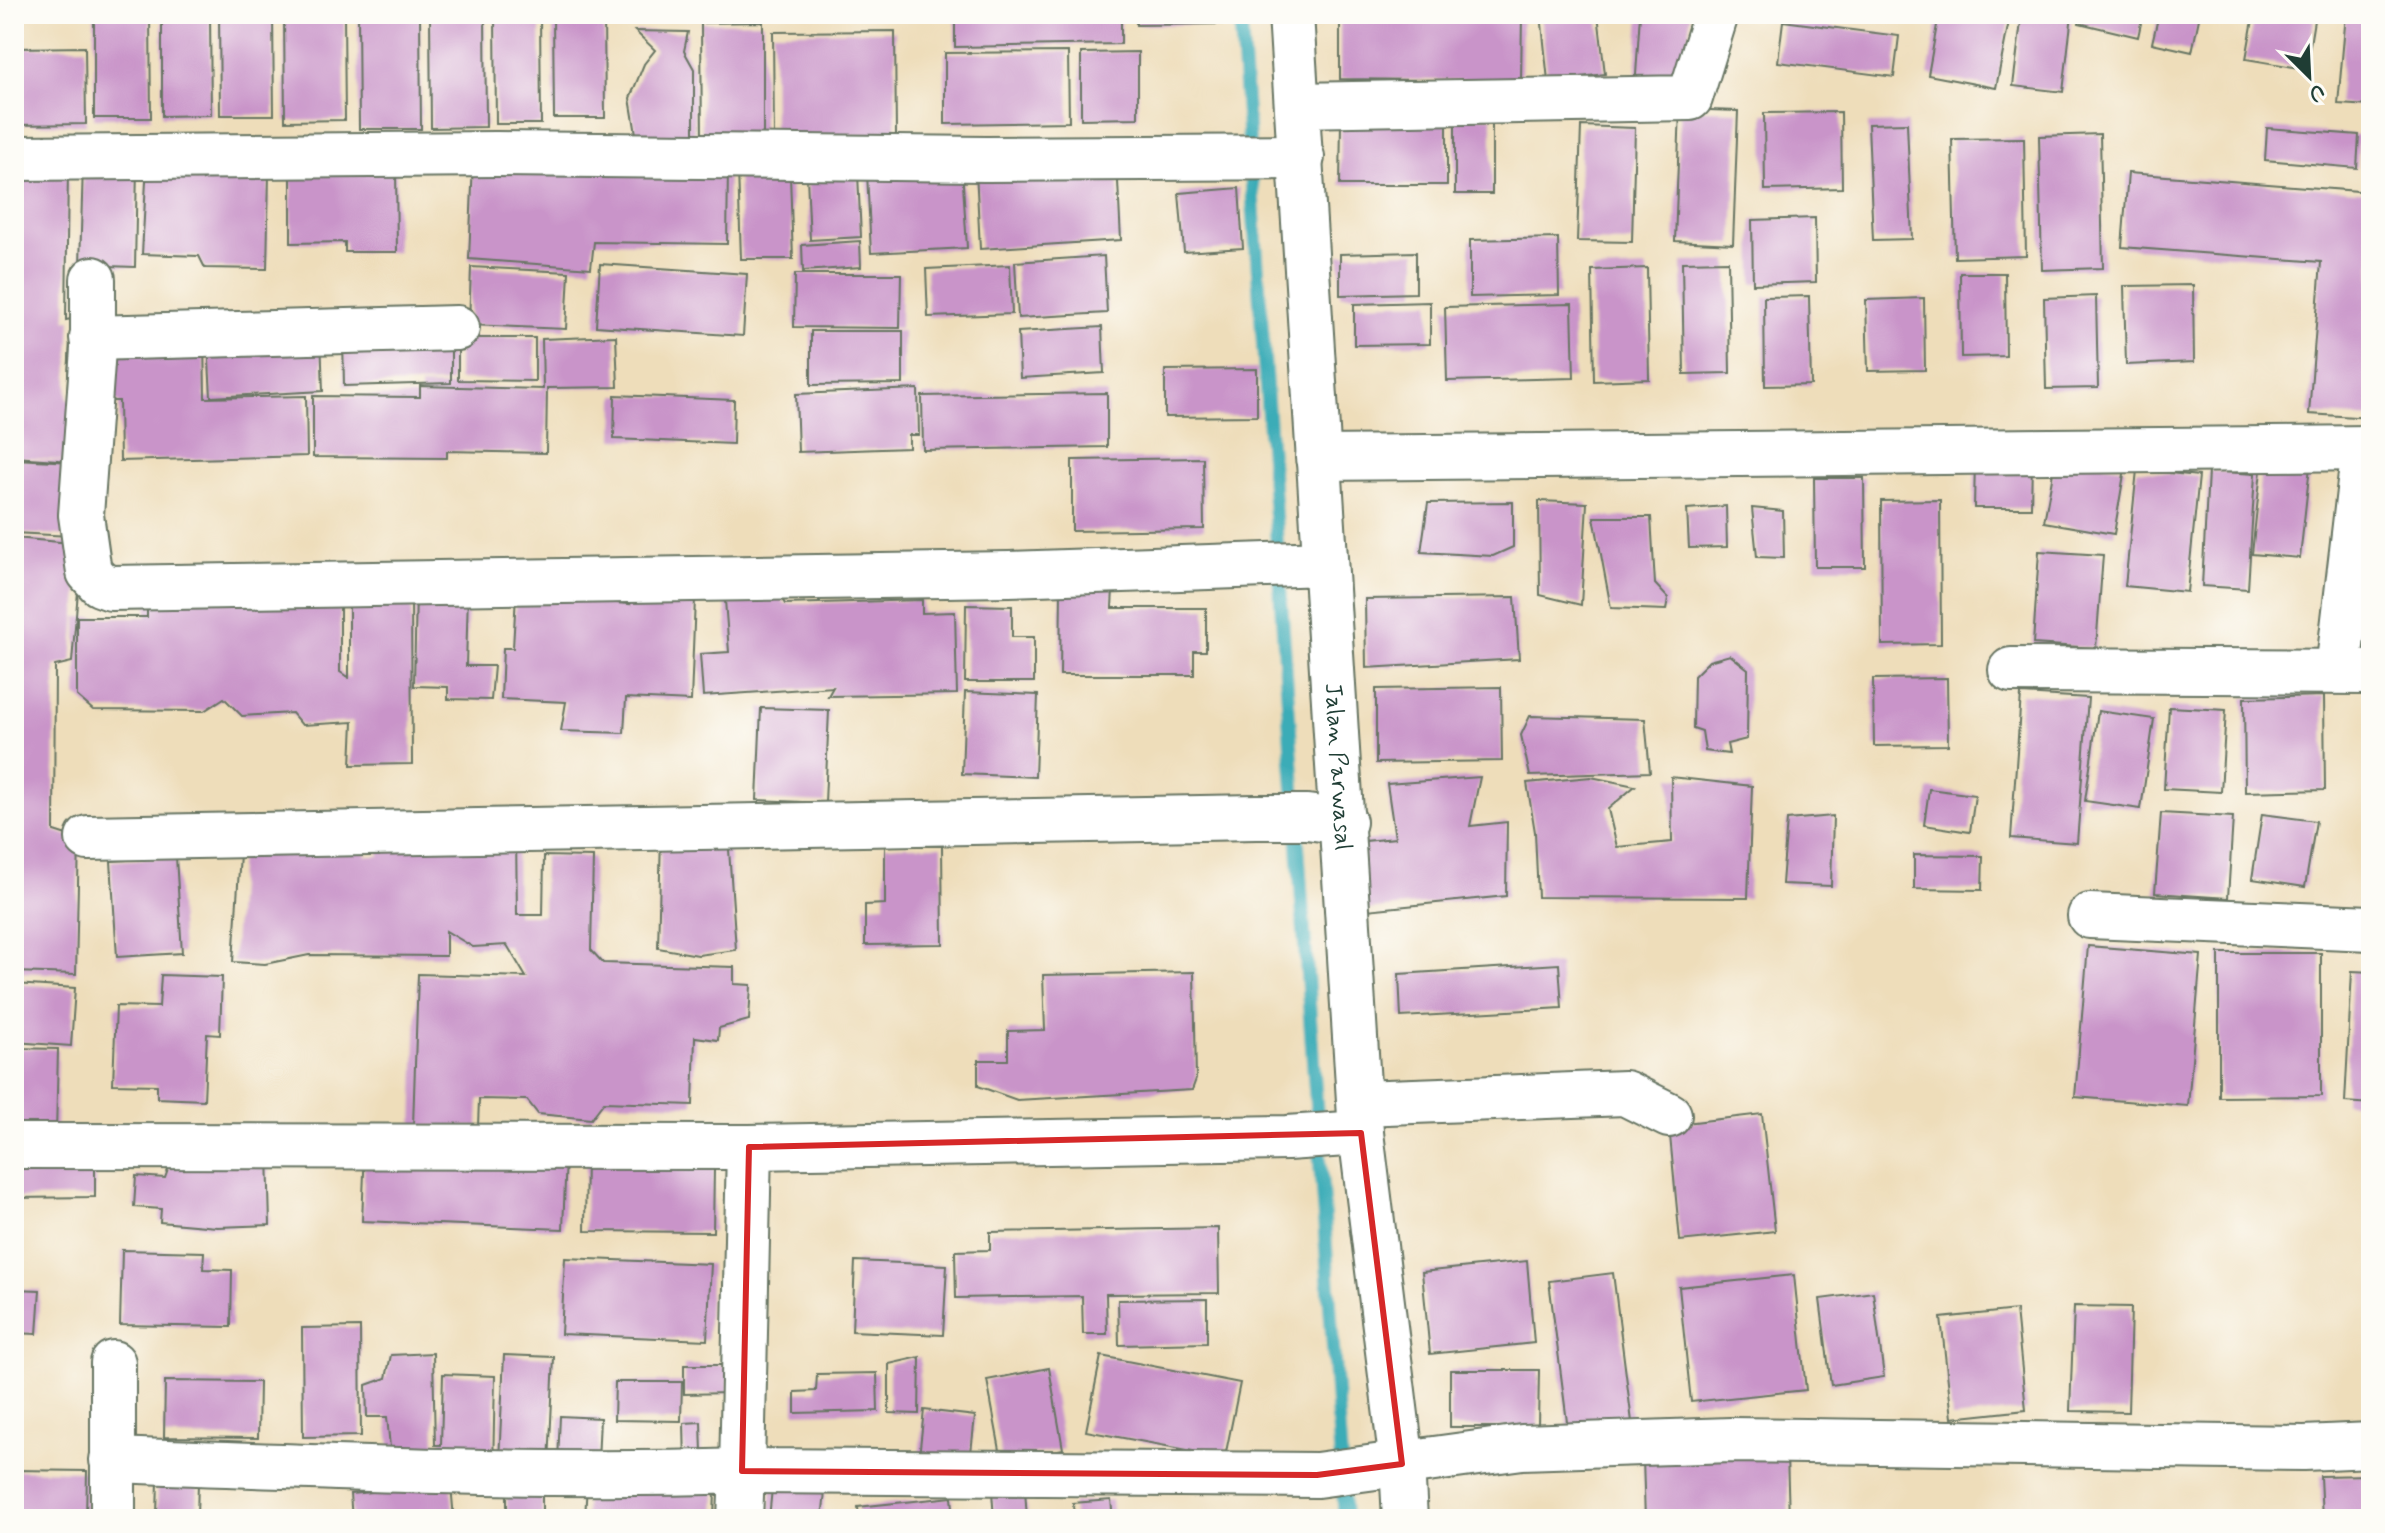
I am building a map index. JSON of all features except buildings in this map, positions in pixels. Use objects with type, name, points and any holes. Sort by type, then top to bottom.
[{"type":"street","name":"Jalan Parwasal","points":[[1291,14],[1297,105],[1284,156],[1318,458],[1308,564],[1325,820],[1356,1123],[1381,1468],[1405,1519]]},
{"type":"street","points":[[1297,105],[1690,98],[1716,14]]},
{"type":"street","points":[[14,158],[481,154],[1284,156]]},
{"type":"street","points":[[93,279],[81,515],[89,572],[100,584],[111,588],[1241,568],[1308,564]]},
{"type":"street","points":[[92,338],[457,328]]},
{"type":"street","points":[[1318,458],[2368,448],[2354,672],[2011,670]]},
{"type":"street","points":[[88,838],[1256,817],[1325,820]]},
{"type":"street","points":[[2090,916],[2371,928]]},
{"type":"street","points":[[14,1146],[749,1147],[1287,1138],[1356,1123],[1625,1093],[1669,1115]]},
{"type":"street","points":[[740,1519],[749,1147]]},
{"type":"street","points":[[113,1363],[113,1519]]},
{"type":"street","points":[[112,1460],[392,1467],[479,1475],[742,1471],[1317,1475],[1522,1447],[1731,1440],[2304,1448],[2371,1445]]},
{"type":"highlighted area","points":[[1361,1133],[1402,1464],[1317,1475],[742,1471],[749,1147]]},
{"type":"waterway","points":[[1240,14],[1345,1519]]}]
